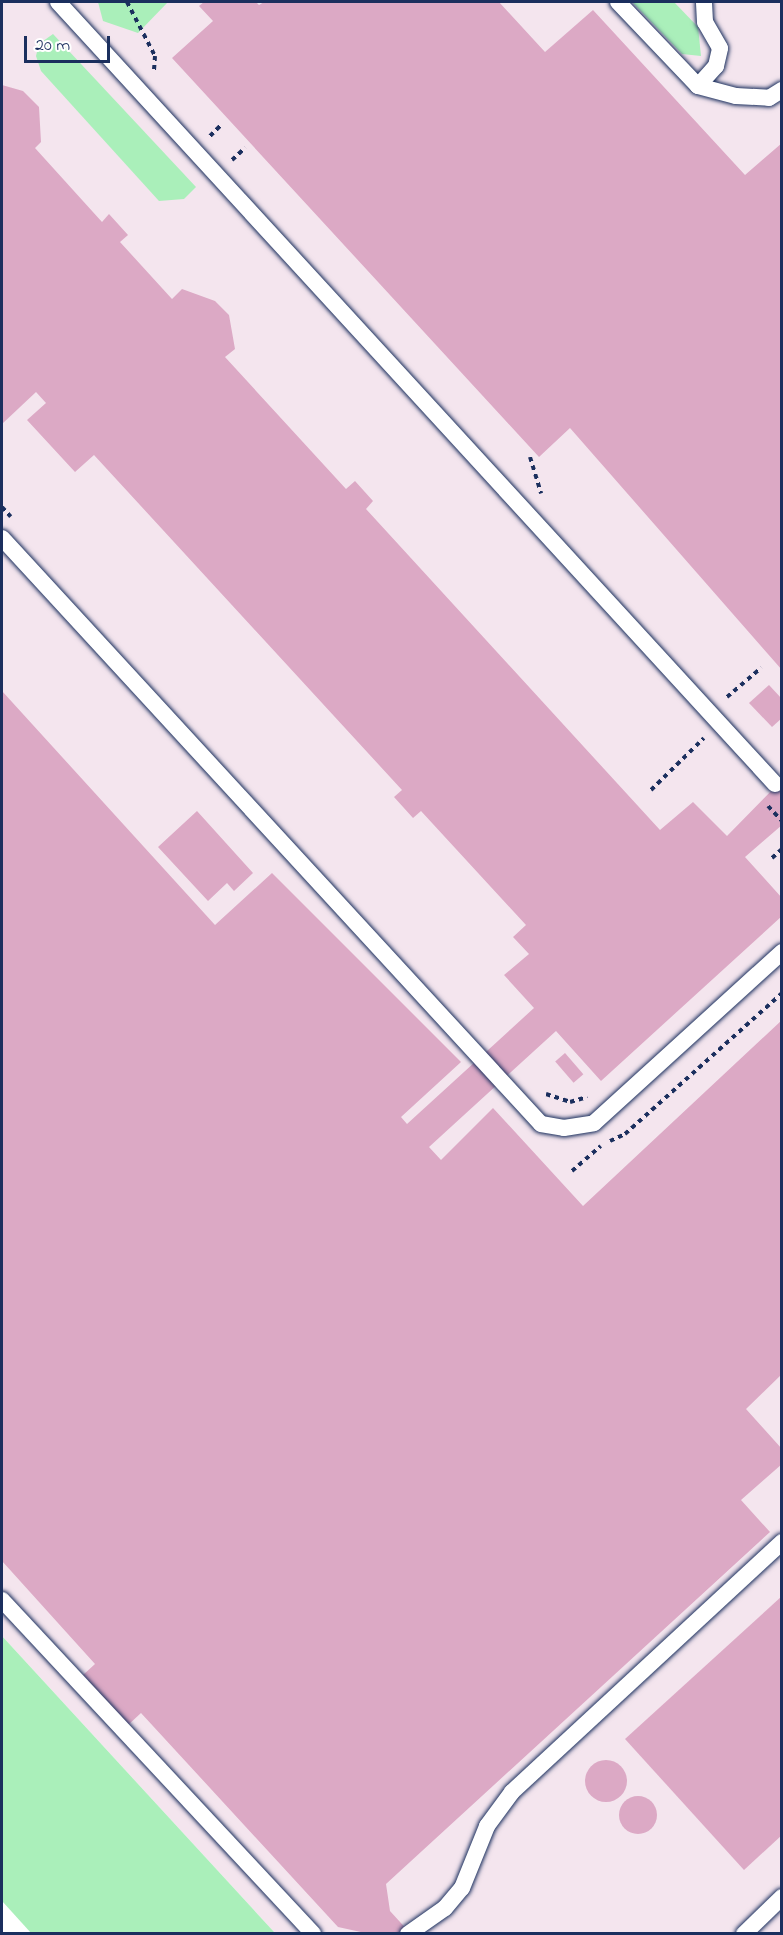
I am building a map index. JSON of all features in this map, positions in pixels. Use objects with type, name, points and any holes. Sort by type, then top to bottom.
[{"type":"lane","points":[[58,2],[775,784]]},
{"type":"lane","points":[[618,2],[698,86],[736,96],[769,98],[782,90]]},
{"type":"lane","points":[[698,86],[716,66],[720,48],[705,22],[704,2]]},
{"type":"lane","points":[[2,538],[541,1124],[564,1128],[594,1123],[782,952]]},
{"type":"lane","points":[[408,1934],[432,1928],[462,1888],[487,1826],[512,1791],[782,1542]]},
{"type":"lane","points":[[2,1600],[313,1934]]},
{"type":"lane","points":[[744,1934],[782,1897]]},
{"type":"path","points":[[127,2],[155,56],[152,68],[156,75]]},
{"type":"path","points":[[210,137],[222,124]]},
{"type":"path","points":[[231,161],[245,148]]},
{"type":"path","points":[[651,790],[705,737]]},
{"type":"path","points":[[772,858],[782,849]]},
{"type":"path","points":[[572,1171],[593,1151],[625,1134],[782,993]]},
{"type":"path","points":[[536,1090],[570,1101],[590,1096]]},
{"type":"shaded area","points":[[2,2],[781,2],[781,1933],[275,1933],[2,1636]]},
{"type":"green space","points":[[98,2],[168,2],[138,33],[103,21]]},
{"type":"green space","points":[[632,2],[674,2],[698,27],[701,56],[682,54]]},
{"type":"green space","points":[[53,34],[196,187],[184,199],[159,201],[41,71],[36,56],[39,44]]},
{"type":"green space","points":[[2,1636],[275,1933],[31,1933],[2,1901]]},
{"type":"building","points":[[204,2],[256,2],[259,5],[264,2],[499,2],[545,52],[593,10],[745,175],[782,143],[782,670],[570,428],[539,457],[172,58],[213,21],[199,6]]},
{"type":"building","points":[[2,85],[23,91],[39,107],[41,142],[35,148],[102,222],[109,214],[128,235],[120,242],[172,299],[182,289],[215,301],[229,315],[235,349],[225,357],[346,489],[355,481],[373,501],[366,509],[660,830],[693,802],[727,836],[782,780],[782,825],[745,857],[782,898],[782,916],[601,1081],[556,1031],[429,1147],[441,1160],[493,1108],[583,1206],[782,1020],[782,1374],[746,1409],[782,1449],[782,1464],[741,1500],[770,1532],[386,1884],[390,1911],[411,1934],[370,1934],[338,1927],[141,1713],[128,1725],[83,1675],[95,1664],[2,1561],[2,691],[215,925],[272,873],[461,1062],[401,1117],[407,1124],[534,1008],[504,975],[529,954],[513,937],[526,925],[421,811],[413,818],[394,797],[402,790],[94,455],[75,472],[27,420],[46,403],[36,392],[2,424]]},
{"type":"building","points":[[769,685],[782,699],[782,718],[772,727],[749,703]]},
{"type":"building","points":[[197,811],[253,873],[234,891],[227,883],[208,901],[158,847]]},
{"type":"building","points":[[565,1053],[583,1074],[574,1083],[555,1062]]},
{"type":"building","points":[[782,1596],[782,1835],[744,1870],[625,1739]]},
{"type":"building","points":[[606,1760],[621,1766],[627,1781],[621,1796],[606,1802],[591,1796],[585,1781],[591,1766]]},
{"type":"building","points":[[638,1796],[652,1801],[657,1815],[652,1829],[638,1834],[624,1829],[619,1815],[624,1801]]}]
